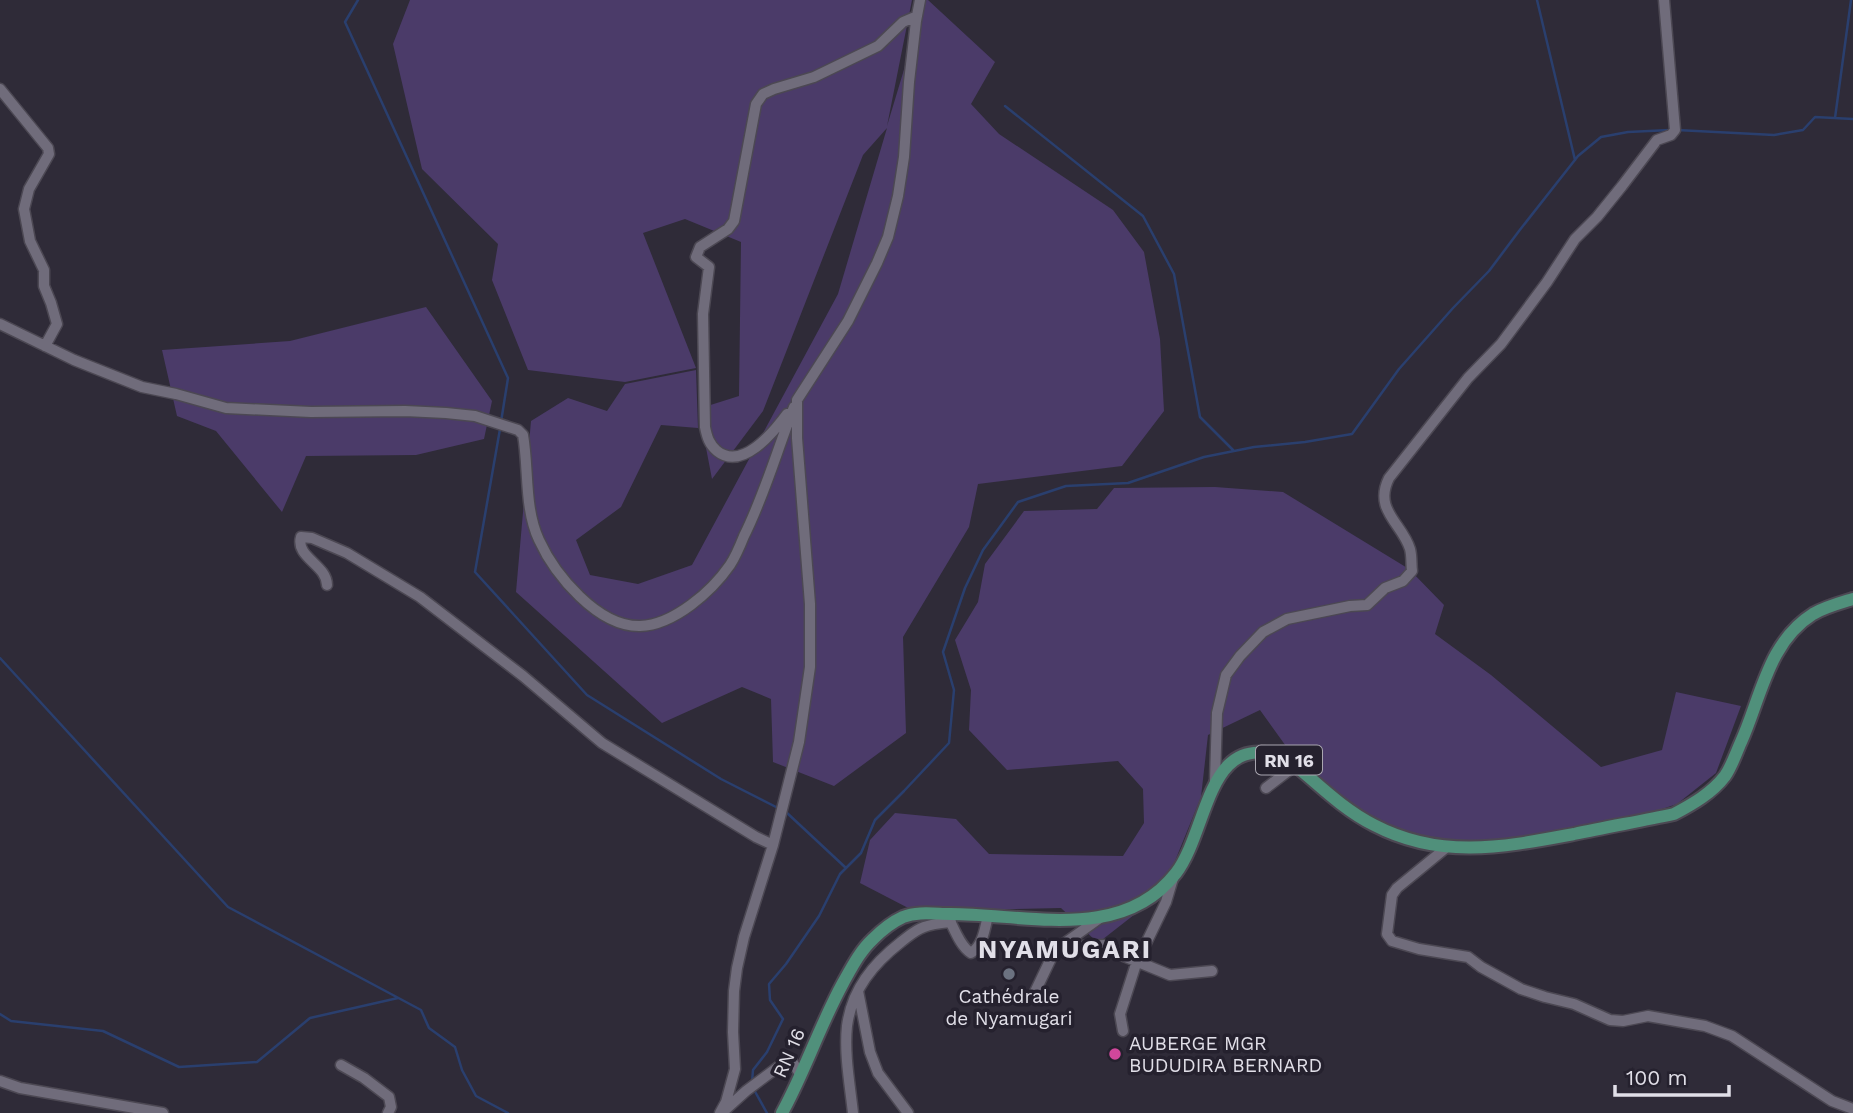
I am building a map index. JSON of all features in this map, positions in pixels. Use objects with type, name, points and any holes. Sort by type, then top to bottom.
[{"type":"main road","name":"RN 16","points":[[782,1113],[830,1007],[854,963],[881,932],[903,918],[921,914],[948,918],[988,915],[1069,919],[1118,914],[1139,905],[1160,890],[1184,861],[1215,781],[1237,758],[1250,753],[1279,755],[1289,760],[1346,808],[1373,825],[1397,835],[1447,847],[1472,849],[1514,845],[1674,814],[1697,801],[1727,774],[1764,680],[1785,641],[1799,624],[1815,613],[1853,599]]},
{"type":"street","points":[[917,16],[903,22],[878,46],[814,77],[763,94],[756,104],[734,221],[728,229],[700,247],[696,257],[709,267],[703,314],[705,427],[707,439],[713,448],[727,457],[736,457],[755,448],[776,429],[848,321],[888,237],[904,157],[909,82],[920,0]]},
{"type":"street","points":[[1215,781],[1217,713],[1226,676],[1240,656],[1263,632],[1287,619],[1367,605],[1385,588],[1402,581],[1412,571],[1410,548],[1385,500],[1384,489],[1389,478],[1468,378],[1501,344],[1575,239],[1597,217],[1657,140],[1671,135],[1675,130],[1664,0]]},
{"type":"street","points":[[0,89],[48,148],[49,154],[29,189],[24,209],[30,241],[44,270],[44,286],[57,324],[45,346]]},
{"type":"street","points":[[0,324],[74,360],[142,387],[226,408],[446,413],[475,416],[518,430],[524,440],[528,491],[538,538],[553,564],[568,586],[584,601],[613,620],[639,626],[672,617],[694,605],[730,565],[759,506],[797,400]]},
{"type":"street","points":[[721,1113],[735,1069],[733,1032],[737,968],[773,845],[799,742],[808,685],[811,646],[797,438],[797,400]]},
{"type":"street","points":[[327,585],[324,572],[303,552],[301,537],[312,538],[347,553],[420,597],[523,676],[602,743],[773,845]]},
{"type":"street","points":[[1266,788],[1296,765]]},
{"type":"street","points":[[1447,847],[1392,895],[1387,934],[1392,941],[1419,949],[1468,957],[1482,968],[1521,989],[1574,1004],[1610,1020],[1623,1021],[1648,1016],[1705,1026],[1732,1036],[1832,1101],[1853,1109]]},
{"type":"street","points":[[1123,1031],[1120,1014],[1137,961],[1166,902],[1175,874]]},
{"type":"street","points":[[853,1113],[846,1044],[849,1017],[858,990],[869,973],[882,957],[915,931],[948,918],[963,946],[971,953],[980,945],[988,915]]},
{"type":"street","points":[[1035,992],[1055,950],[1101,917]]},
{"type":"street","points":[[1055,950],[1104,945],[1170,975],[1212,971]]},
{"type":"street","points":[[858,990],[870,1052],[878,1073],[908,1113]]},
{"type":"street","points":[[721,1113],[782,1064],[793,1063],[800,1074]]},
{"type":"street","points":[[341,1065],[389,1097],[391,1107],[388,1113]]},
{"type":"street","points":[[0,1081],[20,1088],[163,1113]]},
{"type":"shaded area","points":[[410,0],[912,0],[887,126],[925,0],[928,0],[995,62],[971,104],[999,134],[1113,210],[1144,252],[1160,339],[1164,411],[1122,466],[978,484],[969,527],[903,637],[906,733],[834,786],[773,762],[771,699],[742,687],[662,723],[516,592],[531,421],[568,398],[607,411],[625,384],[696,370],[698,428],[661,425],[621,507],[576,540],[590,575],[638,584],[692,565],[838,294],[887,128],[863,155],[763,411],[712,479],[701,408],[739,396],[741,242],[685,219],[643,233],[696,368],[625,382],[528,370],[492,280],[498,244],[422,169],[393,44]]},
{"type":"shaded area","points":[[426,307],[492,401],[484,439],[416,455],[306,456],[282,512],[216,431],[177,416],[162,350],[290,341]]},
{"type":"shaded area","points":[[1215,487],[1283,492],[1409,569],[1444,605],[1435,634],[1491,675],[1601,767],[1662,750],[1676,692],[1741,706],[1716,773],[1677,804],[1581,836],[1466,851],[1380,834],[1319,792],[1260,710],[1208,735],[1201,797],[1162,893],[1098,943],[1061,908],[914,911],[860,883],[870,840],[895,813],[956,819],[989,854],[1123,856],[1144,823],[1143,789],[1118,761],[1007,770],[969,730],[971,690],[955,640],[978,602],[985,564],[1024,511],[1097,509],[1114,488]]},
{"type":"waterway","points":[[358,0],[345,22],[508,378],[501,422]]},
{"type":"waterway","points":[[1537,0],[1575,160]]},
{"type":"waterway","points":[[1835,118],[1851,0]]},
{"type":"waterway","points":[[1005,106],[1143,216],[1174,274],[1200,417],[1233,450]]},
{"type":"waterway","points":[[1677,130],[1774,135],[1803,130],[1815,117],[1853,119]]},
{"type":"waterway","points":[[752,1082],[753,1070],[767,1052],[783,1019],[770,1000],[769,984],[819,916],[840,874],[861,853],[875,820],[949,743],[954,690],[943,652],[965,588],[983,550],[1018,502],[1066,486],[1128,483],[1204,457],[1254,447],[1352,434],[1399,369],[1489,271],[1578,156],[1601,137],[1628,132],[1670,130]]},
{"type":"waterway","points":[[500,429],[475,572],[587,695],[721,779],[780,809]]},
{"type":"waterway","points":[[0,658],[228,907],[421,1010],[429,1028],[455,1047],[462,1070],[476,1096],[508,1113]]},
{"type":"waterway","points":[[786,812],[846,868]]},
{"type":"waterway","points":[[0,1014],[11,1021],[103,1031],[179,1067],[257,1062],[310,1018],[398,998]]},
{"type":"waterway","points":[[753,1088],[767,1113]]},
{"type":"place","name":"Cathédrale de Nyamugari","points":[[1009,974]]},
{"type":"place","name":"AUBERGE MGR BUDUDIRA BERNARD","points":[[1115,1054]]},
{"type":"district","name":"NYAMUGARI","points":[[1065,949]]}]
